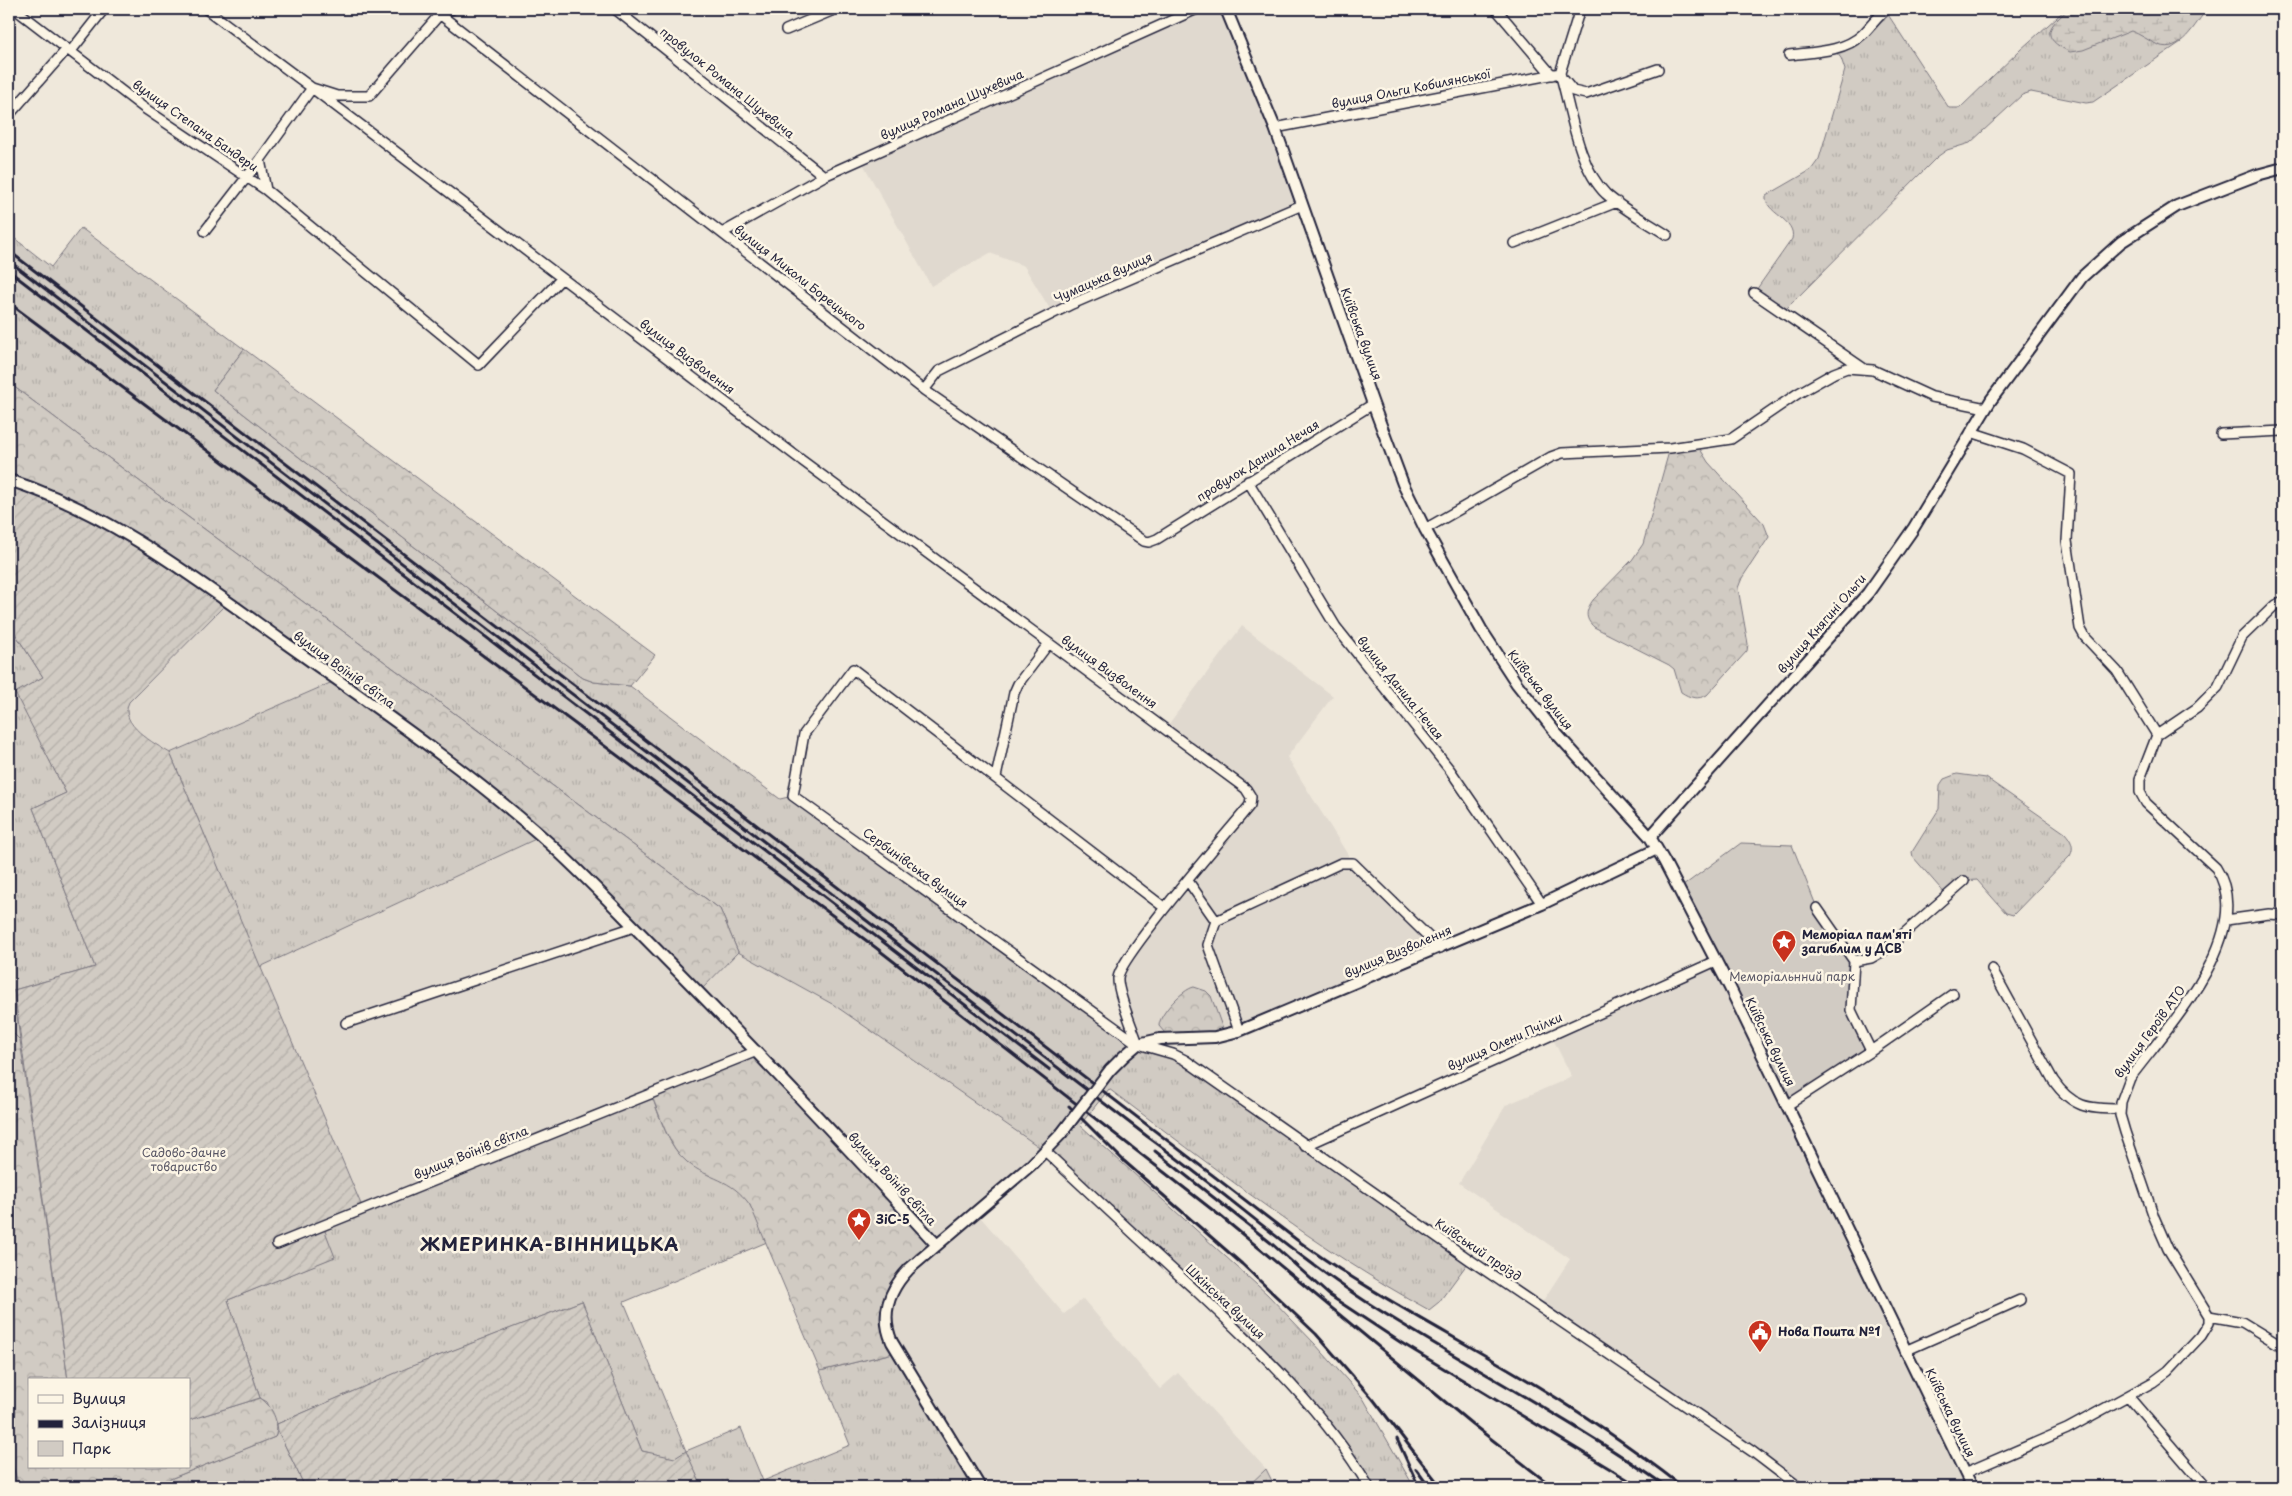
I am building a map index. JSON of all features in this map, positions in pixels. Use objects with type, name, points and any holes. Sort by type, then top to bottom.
[{"type":"street","name":"вулиця Степана Бандери","points":[[15,9],[144,108],[266,190]]},
{"type":"street","points":[[9,115],[104,9]]},
{"type":"street","points":[[206,9],[312,88],[337,96],[370,96],[437,11],[452,9]]},
{"type":"street","name":"провулок Романа Шухевича","points":[[615,9],[824,176]]},
{"type":"street","points":[[786,30],[836,9]]},
{"type":"street","name":"вулиця Романа Шухевича","points":[[722,233],[824,176],[1197,9]]},
{"type":"street","name":"Київська вулиця","points":[[1226,9],[1275,128],[1403,484],[1425,529],[1492,647],[1523,692],[1556,733],[1650,837],[1657,849],[1716,961],[1972,1487]]},
{"type":"street","points":[[1496,9],[1573,91],[1586,94],[1658,69]]},
{"type":"street","points":[[1580,9],[1556,74],[1586,162],[1601,188],[1617,202],[1667,236]]},
{"type":"street","points":[[1789,55],[1833,49],[1846,45],[1861,36],[1887,9]]},
{"type":"street","name":"вулиця Миколи Борецького","points":[[437,11],[924,390],[1144,541],[1149,542],[1157,539]]},
{"type":"street","name":"вулиця Ольги Кобилянської","points":[[1275,128],[1556,74]]},
{"type":"street","name":"вулиця Степана Бандери","points":[[266,190],[260,160],[312,88]]},
{"type":"street","name":"вулиця Визволення","points":[[312,88],[808,464],[1246,789],[1251,797],[1250,806],[1165,908],[1123,965],[1118,978],[1138,1044]]},
{"type":"street","points":[[205,231],[260,160]]},
{"type":"street","name":"вулиця Княгині Ольги","points":[[1650,837],[1868,593],[1913,529],[1986,408],[2082,277],[2121,242],[2177,206],[2257,175],[2283,168]]},
{"type":"street","points":[[266,190],[479,365],[562,278]]},
{"type":"street","points":[[1514,243],[1617,202]]},
{"type":"street","name":"Чумацька вулиця","points":[[924,390],[939,371],[1072,304],[1302,205]]},
{"type":"street","points":[[1754,293],[1863,368]]},
{"type":"street","points":[[1425,529],[1551,457],[1574,451],[1670,448],[1726,441],[1742,434],[1797,394],[1826,377],[1847,368],[1863,368],[1878,372],[1932,397],[1986,408]]},
{"type":"street","name":"провулок Данила Нечая","points":[[1157,539],[1373,404]]},
{"type":"street","points":[[2221,434],[2283,431]]},
{"type":"street","points":[[1971,432],[2023,450],[2071,474],[2067,541],[2080,628],[2085,637],[2117,671],[2157,735],[2197,708],[2218,687],[2242,637],[2275,605],[2283,601]]},
{"type":"street","name":"вулиця Воїнів світла","points":[[9,480],[49,494],[104,522],[156,554],[236,608],[404,728],[514,813],[548,843],[757,1051],[937,1245],[909,1269],[895,1286],[887,1306],[888,1333],[980,1487]]},
{"type":"street","name":"вулиця Данила Нечая","points":[[1248,481],[1336,627],[1450,770],[1542,904]]},
{"type":"street","name":"вулиця Визволення","points":[[996,777],[1014,693],[1018,684],[1049,643]]},
{"type":"street","name":"Сербинівська вулиця","points":[[996,777],[853,669],[804,734],[793,796],[1138,1044]]},
{"type":"street","name":"вулиця Героїв АТО","points":[[2157,735],[2140,779],[2141,795],[2146,803],[2216,868],[2222,877],[2227,896],[2226,920],[2215,957],[2191,996],[2130,1078],[2123,1091],[2120,1109],[2125,1132],[2160,1233],[2177,1267],[2209,1316]]},
{"type":"street","points":[[996,777],[1165,908]]},
{"type":"street","name":"вулиця Визволення","points":[[937,1245],[1045,1151],[1061,1134],[1110,1070],[1138,1044],[1160,1039],[1215,1037],[1239,1032],[1542,904],[1657,849]]},
{"type":"street","points":[[1239,1032],[1208,945],[1216,921],[1341,863],[1353,863],[1440,948]]},
{"type":"street","points":[[1854,961],[1871,958],[1885,950],[1964,881]]},
{"type":"street","points":[[1188,882],[1216,921]]},
{"type":"street","points":[[1817,908],[1854,961],[1852,1010],[1871,1051]]},
{"type":"street","points":[[2226,920],[2269,914],[2283,915]]},
{"type":"street","points":[[346,1023],[634,927]]},
{"type":"street","name":"вулиця Олени Пчілки","points":[[1305,1146],[1716,961]]},
{"type":"street","points":[[1992,968],[2053,1080],[2062,1092],[2075,1102],[2089,1108],[2120,1109]]},
{"type":"street","points":[[1786,1106],[1871,1051],[1953,994]]},
{"type":"street","name":"Київський проїзд","points":[[1138,1044],[1173,1054],[1184,1060],[1305,1146],[1753,1452],[1799,1487]]},
{"type":"street","name":"вулиця Воїнів світла","points":[[277,1244],[757,1051]]},
{"type":"street","name":"Шкінська вулиця","points":[[1045,1151],[1262,1354],[1316,1412],[1349,1454],[1369,1487]]},
{"type":"street","points":[[1905,1350],[2020,1300]]},
{"type":"street","points":[[1965,1473],[2067,1429],[2128,1396],[2168,1370],[2201,1336],[2209,1323],[2209,1316],[2242,1322],[2283,1347]]},
{"type":"street","points":[[2128,1396],[2206,1487]]},
{"type":"shaded area","points":[[1197,9],[1226,9],[1302,205],[1053,314],[1024,266],[990,253],[931,286],[861,160]]},
{"type":"shaded area","points":[[228,602],[337,680],[170,753],[140,734],[127,714],[126,708],[129,702]]},
{"type":"shaded area","points":[[1242,626],[1333,696],[1287,757],[1353,863],[1440,948],[1239,1031],[1138,1044],[1121,994],[1123,965],[1251,797],[1165,729]]},
{"type":"shaded area","points":[[542,836],[699,992],[738,952],[834,1005],[1045,1151],[976,1212],[1064,1314],[1083,1299],[1160,1389],[1178,1373],[1266,1469],[1247,1487],[980,1487],[892,1342],[891,1295],[936,1245],[363,1209],[260,967]]},
{"type":"shaded area","points":[[1716,961],[1970,1487],[1800,1487],[1539,1307],[1570,1259],[1459,1183],[1506,1105],[1572,1077],[1551,1035]]},
{"type":"green space","points":[[2066,9],[2163,9],[2170,38],[2181,42],[2093,102],[2086,103],[2031,92],[2022,95],[1970,143],[1947,150],[1937,157],[1783,312],[1754,293],[1792,239],[1790,226],[1770,207],[1766,196],[1811,170],[1819,159],[1845,70],[1841,58],[1833,49],[1846,45],[1885,10],[1949,108],[1960,108]]},
{"type":"green space","points":[[2069,9],[2207,9],[2187,36],[2174,45],[2166,47],[2158,45],[2131,31],[2083,50],[2070,52],[2060,47],[2050,36],[2052,26]]},
{"type":"green space","points":[[81,228],[244,349],[213,390],[583,678],[594,682],[630,686],[780,799],[793,796],[1138,1044],[1173,1054],[1470,1260],[1439,1302],[1429,1310],[1345,1260],[1305,1233],[1109,1089],[1080,1125],[1267,1294],[1315,1344],[1363,1398],[1414,1487],[1369,1487],[1296,1390],[1045,1151],[834,1005],[738,952],[720,909],[9,383],[9,234],[51,267]]},
{"type":"green space","points":[[244,349],[655,655],[630,686],[594,682],[583,678],[213,390]]},
{"type":"green space","points":[[9,383],[720,909],[738,952],[699,992],[542,836],[217,594],[9,480]]},
{"type":"green space","points":[[1697,444],[1708,462],[1764,524],[1769,537],[1742,578],[1738,588],[1748,644],[1747,651],[1707,695],[1697,698],[1681,692],[1674,669],[1669,665],[1594,627],[1587,614],[1593,600],[1632,560],[1643,544],[1670,448]]},
{"type":"green space","name":"Садово-дачне товариство","points":[[9,480],[75,507],[228,602],[129,702],[127,710],[133,725],[140,732],[170,753],[363,1209],[323,1226],[335,1257],[228,1300],[260,1398],[190,1420],[190,1378],[68,1378],[14,990],[95,967],[33,808],[66,793],[15,693],[43,677],[9,624]]},
{"type":"green space","points":[[9,624],[43,677],[16,693],[66,793],[33,808],[95,967],[14,990],[20,1040],[14,1034],[9,1033]]},
{"type":"green space","points":[[337,680],[542,836],[260,967],[170,753]]},
{"type":"green space","points":[[1957,774],[1986,778],[2065,833],[2071,841],[2072,850],[2070,856],[2013,915],[2006,913],[1977,880],[1964,881],[1947,896],[1913,857],[1912,852],[1939,809],[1940,785],[1944,779]]},
{"type":"green space","name":"Меморіальнний парк","points":[[1741,843],[1792,845],[1817,908],[1854,961],[1851,1004],[1871,1051],[1786,1105],[1679,889]]},
{"type":"green space","points":[[1194,987],[1206,991],[1211,996],[1225,1035],[1170,1039],[1159,1026],[1160,1021],[1172,1003],[1184,992]]},
{"type":"green space","points":[[9,1033],[14,1034],[20,1040],[68,1378],[28,1378],[28,1468],[190,1468],[190,1420],[260,1398],[268,1405],[274,1415],[277,1432],[275,1437],[150,1487],[19,1487],[9,1452]]},
{"type":"green space","points":[[757,1051],[937,1245],[909,1269],[887,1305],[897,1352],[820,1371],[750,1205],[735,1189],[695,1168],[680,1156],[665,1130],[651,1094]]},
{"type":"green space","points":[[651,1094],[663,1126],[676,1150],[687,1162],[726,1182],[745,1197],[767,1242],[624,1302],[686,1451],[741,1428],[763,1481],[850,1445],[820,1371],[897,1352],[980,1487],[702,1487],[686,1452],[675,1459],[642,1451],[582,1301],[413,1366],[277,1424],[267,1402],[260,1398],[228,1300],[334,1257],[323,1226]]},
{"type":"green space","points":[[582,1301],[642,1451],[675,1458],[686,1451],[702,1487],[305,1487],[278,1431],[277,1424],[412,1366]]},
{"type":"green space","points":[[278,1431],[305,1487],[150,1487],[275,1437]]},
{"type":"green space","points":[[9,1452],[19,1487],[9,1487]]},
{"type":"green space","points":[[1266,1469],[1275,1487],[1247,1487]]},
{"type":"railway","points":[[9,251],[1297,1240],[1350,1276],[1560,1400],[1622,1442],[1683,1487]]},
{"type":"railway","points":[[9,261],[1309,1262],[1403,1325],[1556,1415],[1667,1487]]},
{"type":"railway","points":[[9,271],[1050,1070]]},
{"type":"railway","points":[[9,303],[875,947],[1219,1215],[1472,1424],[1553,1487]]},
{"type":"railway","points":[[1069,1106],[1124,1161],[1242,1264],[1316,1334],[1373,1399],[1441,1487]]},
{"type":"railway","points":[[1155,1151],[1271,1243],[1329,1295],[1400,1342],[1640,1487]]},
{"type":"railway","points":[[1397,1439],[1419,1487]]},
{"type":"railway","points":[[1416,1469],[1429,1487]]},
{"type":"place","name":"Меморіал пам'яті загиблим у ДСВ","points":[[1784,963]]},
{"type":"place","name":"ЗіС-5","points":[[859,1241]]},
{"type":"place","name":"Нова Пошта №1","points":[[1760,1353]]},
{"type":"district","name":"ЖМЕРИНКА-ВІННИЦЬКА","points":[[550,1245]]}]
